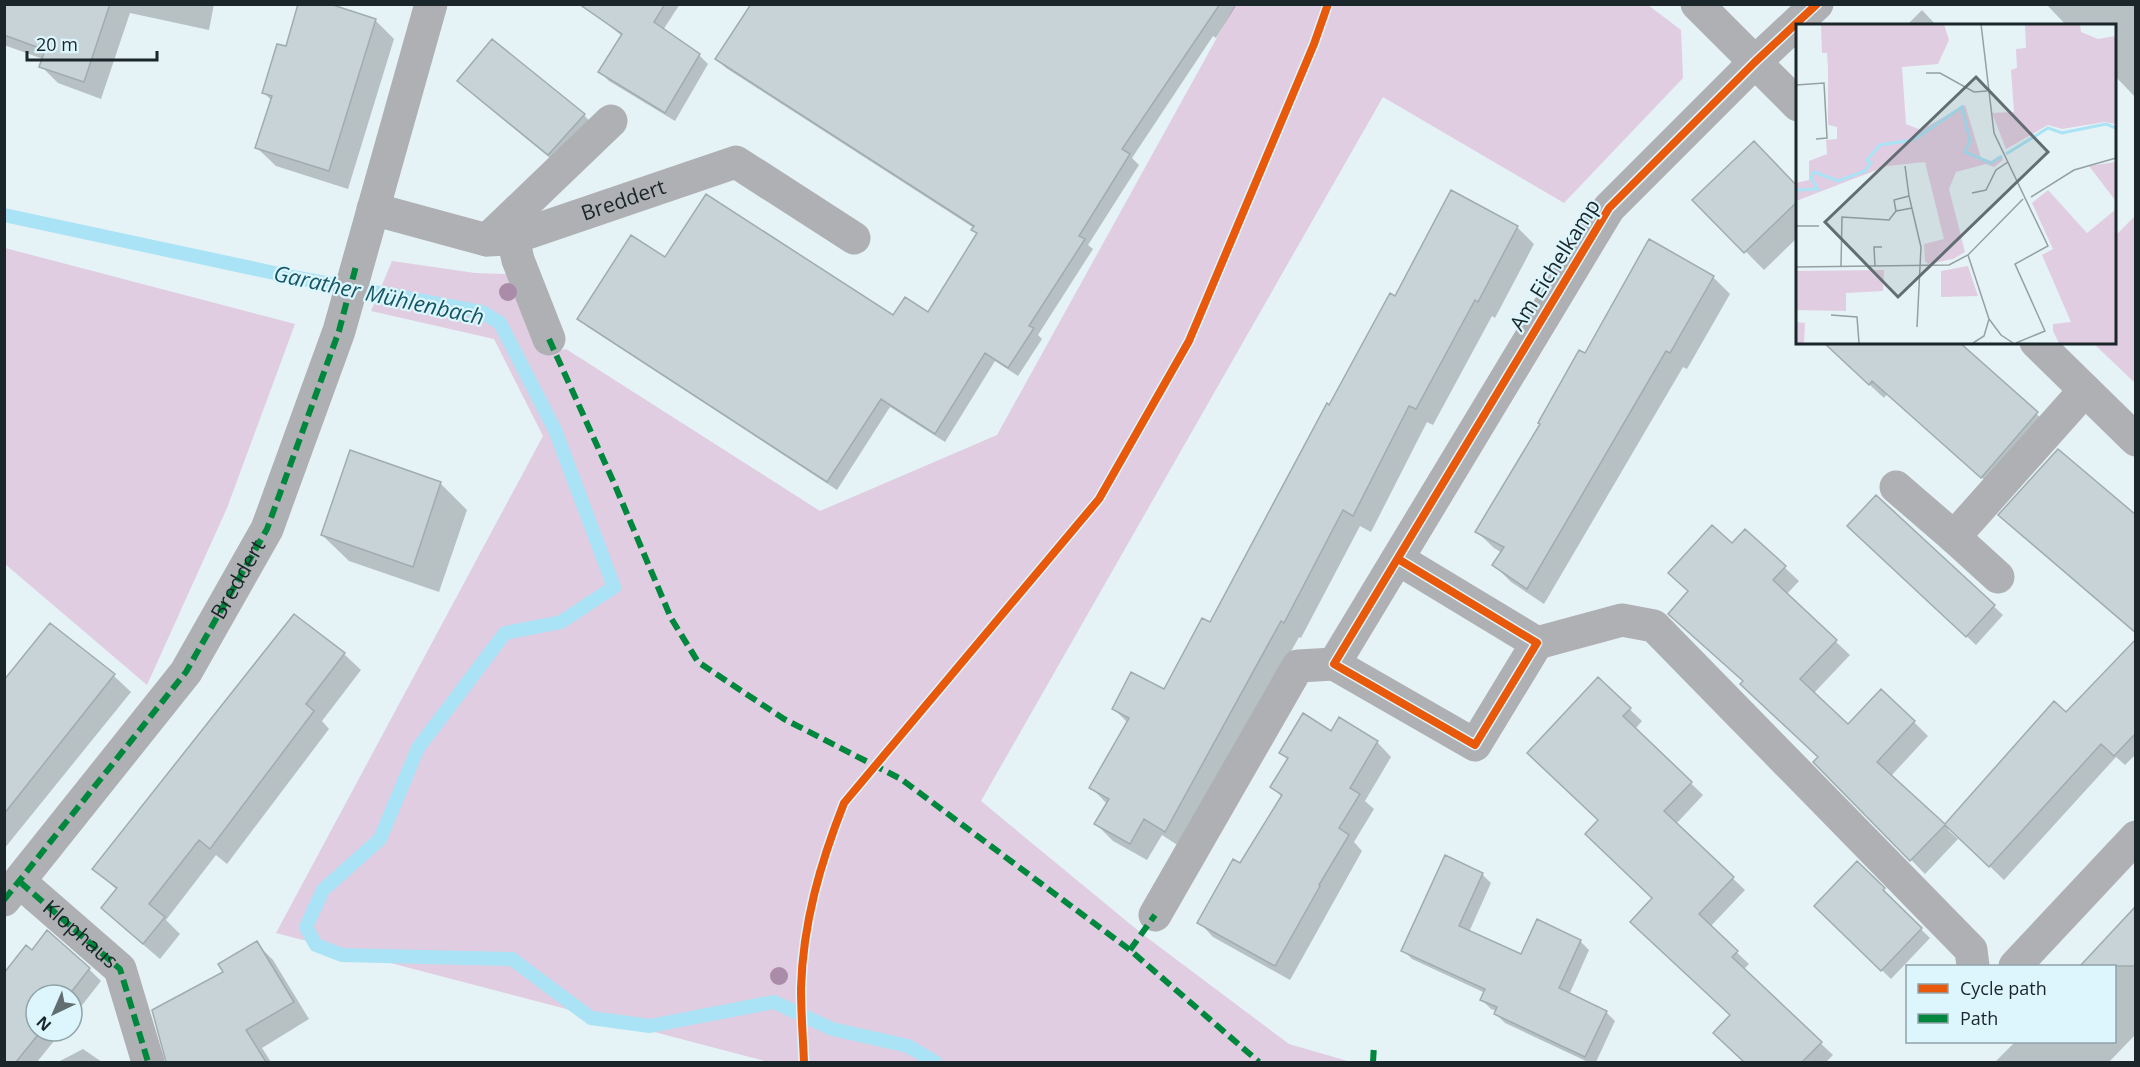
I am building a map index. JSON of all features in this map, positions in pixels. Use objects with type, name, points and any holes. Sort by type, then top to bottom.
[{"type":"street","name":"Breddert","points":[[12,891],[186,672],[267,528],[339,331],[431,4]]},
{"type":"street","points":[[1697,4],[1796,103]]},
{"type":"street","name":"Am Eichelkamp","points":[[1334,664],[1609,208],[1755,62],[1817,4]]},
{"type":"street","points":[[500,239],[611,121]]},
{"type":"street","name":"Breddert","points":[[500,239],[736,162],[854,238]]},
{"type":"street","points":[[373,209],[500,239],[518,260],[549,339]]},
{"type":"street","points":[[2038,344],[2136,440]]},
{"type":"street","points":[[1954,537],[2085,390]]},
{"type":"street","points":[[1896,487],[1998,577]]},
{"type":"street","points":[[1398,559],[1537,643]]},
{"type":"street","points":[[1155,915],[1298,666],[1334,664],[1475,745],[1537,643],[1622,620],[1654,626],[1971,950],[1973,965]]},
{"type":"street","points":[[2016,965],[2136,837]]},
{"type":"street","name":"Klophaus","points":[[12,891],[120,969],[148,1062]]},
{"type":"shaded area","points":[[1235,5],[1648,5],[1681,30],[1683,78],[1564,203],[1383,97],[981,801],[1141,933],[1289,1044],[1351,1062],[769,1062],[276,933],[543,436],[494,339],[371,311],[392,261],[475,273],[506,274],[545,354],[566,349],[820,511],[997,435]]},
{"type":"shaded area","points":[[2135,216],[2135,383],[2094,344],[2116,344],[2116,235]]},
{"type":"shaded area","points":[[5,248],[295,324],[227,508],[147,685],[5,564]]},
{"type":"building","points":[[4,4],[110,4],[84,82],[39,67],[45,50],[4,35]]},
{"type":"building","points":[[298,4],[330,4],[376,19],[329,171],[255,148],[272,96],[262,93],[277,44],[286,46]]},
{"type":"building","points":[[579,4],[665,4],[654,22],[700,54],[665,113],[598,72],[622,34]]},
{"type":"building","points":[[751,4],[1220,4],[1122,149],[1130,154],[1079,236],[1085,239],[1029,326],[1034,328],[1008,368],[985,353],[935,434],[881,399],[827,482],[577,319],[631,235],[665,257],[706,194],[893,315],[905,297],[928,312],[977,233],[971,230],[974,226],[715,59]]},
{"type":"building","points":[[492,39],[585,114],[548,155],[457,81]]},
{"type":"building","points":[[1754,141],[1796,185],[1796,203],[1744,253],[1692,200]]},
{"type":"building","points":[[1451,190],[1518,226],[1478,302],[1475,300],[1416,409],[1409,406],[1353,516],[1343,510],[1284,623],[1281,621],[1165,832],[1144,819],[1130,844],[1094,824],[1109,799],[1089,788],[1129,718],[1112,709],[1131,672],[1164,689],[1202,618],[1210,622],[1327,403],[1329,405],[1390,293],[1395,296]]},
{"type":"building","points":[[1649,239],[1714,276],[1670,353],[1666,351],[1527,589],[1492,565],[1504,547],[1475,532],[1540,424],[1538,423],[1579,350],[1585,353]]},
{"type":"building","points":[[1825,344],[1961,344],[2038,412],[1981,478],[1872,381],[1869,385]]},
{"type":"building","points":[[2058,449],[2136,515],[2136,633],[1998,515]]},
{"type":"building","points":[[350,450],[441,482],[413,567],[321,535]]},
{"type":"building","points":[[1876,495],[1995,605],[1966,637],[1847,526]]},
{"type":"building","points":[[1712,525],[1732,543],[1745,529],[1786,566],[1773,580],[1837,640],[1800,679],[1848,724],[1881,689],[1915,721],[1877,762],[1945,824],[2054,701],[2066,712],[2136,639],[2136,733],[2114,756],[2101,744],[1989,867],[1945,825],[1910,861],[1813,762],[1818,757],[1740,684],[1743,681],[1668,614],[1688,591],[1668,573]]},
{"type":"building","points":[[294,614],[345,653],[306,704],[314,711],[210,849],[199,840],[149,904],[165,917],[143,944],[101,908],[117,888],[92,869]]},
{"type":"building","points":[[50,623],[115,674],[4,814],[4,680]]},
{"type":"building","points":[[1598,677],[1631,708],[1623,716],[1692,782],[1664,811],[1734,877],[1699,914],[1738,951],[1732,957],[1822,1042],[1802,1062],[1744,1062],[1713,1033],[1730,1015],[1630,922],[1652,898],[1585,834],[1598,820],[1527,753]]},
{"type":"building","points":[[1303,713],[1331,731],[1339,717],[1378,741],[1350,788],[1360,794],[1339,828],[1349,835],[1275,966],[1197,923],[1233,859],[1240,863],[1282,795],[1270,787],[1288,758],[1279,753]]},
{"type":"building","points":[[1445,855],[1483,873],[1459,926],[1521,954],[1537,919],[1581,940],[1559,988],[1607,1011],[1585,1057],[1494,1014],[1497,1007],[1480,1000],[1485,989],[1401,951]]},
{"type":"building","points":[[1857,861],[1922,928],[1881,971],[1814,906]]},
{"type":"building","points":[[2136,906],[2136,966],[2081,965]]},
{"type":"building","points":[[47,930],[90,968],[78,983],[24,983],[24,1043],[31,1043],[16,1062],[4,1062],[4,973],[26,945],[32,950]]},
{"type":"building","points":[[257,941],[294,1002],[246,1030],[266,1062],[166,1062],[152,1010],[223,972],[218,964]]},
{"type":"waterway","name":"Garather Mühlenbach","points":[[4,215],[298,278],[482,312],[500,323],[555,430],[614,587],[561,622],[505,633],[418,748],[380,839],[323,890],[306,927],[316,945],[342,955],[512,959],[591,1018],[650,1026],[774,1002],[832,1029],[908,1046],[935,1062]]},
{"type":"marked path","points":[[4,900],[186,672],[267,529],[339,331],[356,266]]},
{"type":"marked path","points":[[549,339],[614,483],[671,618],[698,662],[784,719],[901,779],[1130,950],[1259,1062]]},
{"type":"marked path","points":[[20,882],[120,969],[148,1062]]},
{"type":"marked path","points":[[1130,950],[1155,915]]},
{"type":"marked path","points":[[1373,1062],[1374,1045]]},
{"type":"cycle path","points":[[804,1062],[801,988],[805,940],[820,871],[844,803],[1099,499],[1189,341],[1314,44],[1328,4]]},
{"type":"cycle path","points":[[1398,559],[1537,643],[1475,745],[1334,664],[1609,208],[1755,62],[1817,4]]}]
